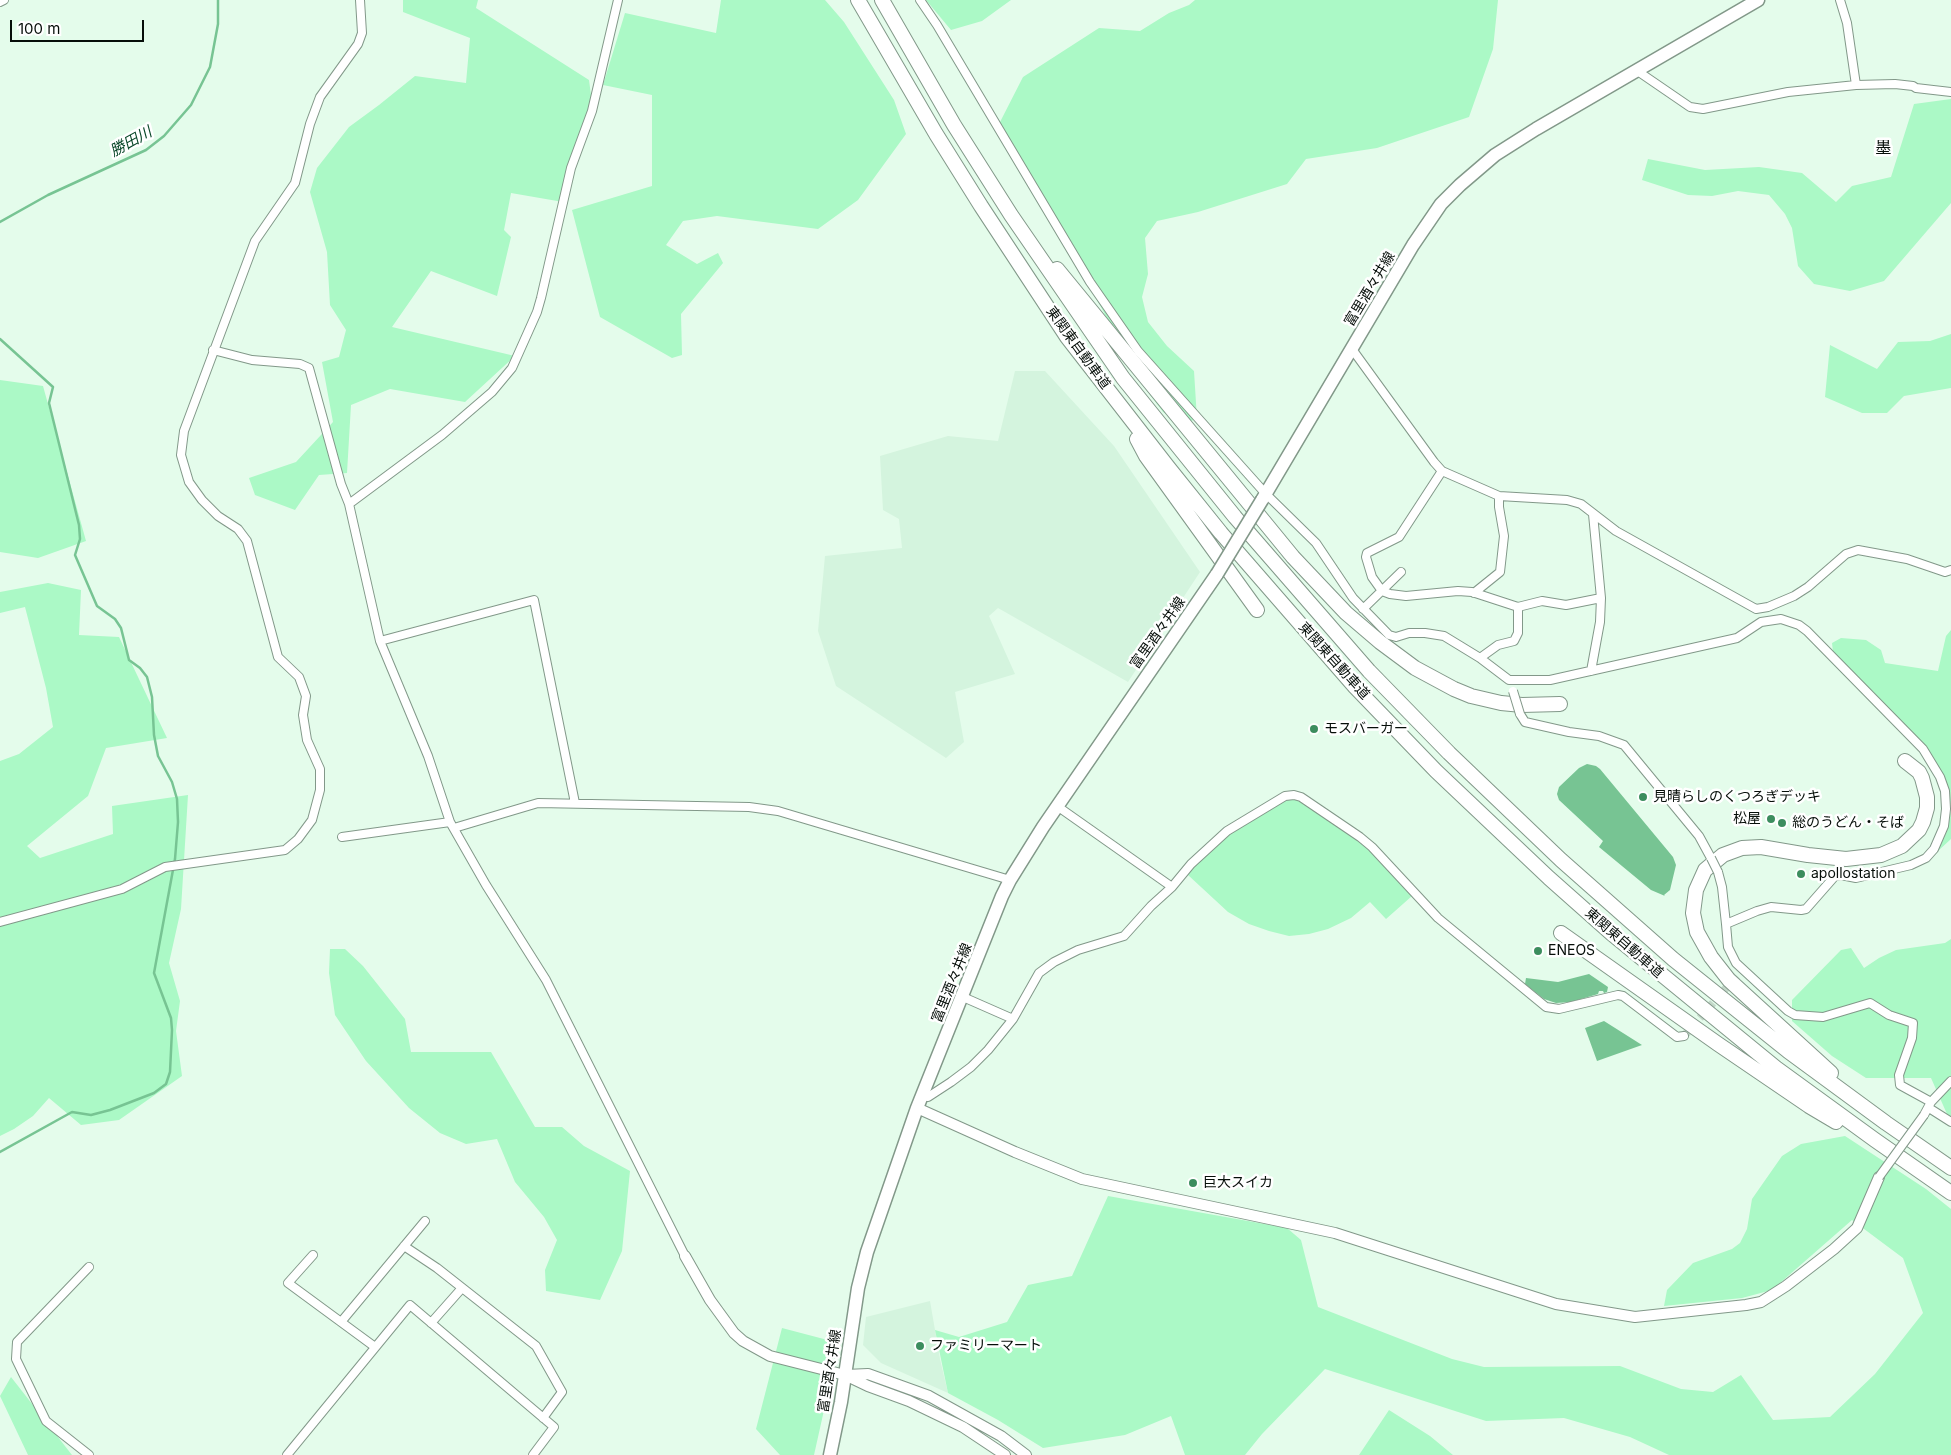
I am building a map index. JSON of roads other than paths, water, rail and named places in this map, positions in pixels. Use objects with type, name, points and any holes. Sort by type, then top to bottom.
[{"type":"highway","name":"東関東自動車道","points":[[858,0],[936,134],[1067,337],[1215,525],[1355,687],[1450,784],[1549,878],[1660,974],[1776,1068],[1951,1192]]},
{"type":"highway","name":"東関東自動車道","points":[[882,0],[1011,216],[1118,370],[1170,438],[1292,585],[1369,671],[1449,754],[1561,860],[1624,916],[1735,1009],[1886,1123],[1951,1168]]},
{"type":"highway","points":[[1011,216],[1089,307],[1287,549],[1346,613],[1415,668],[1454,689],[1501,704],[1560,704]]},
{"type":"highway","points":[[1108,390],[1146,456],[1257,610]]},
{"type":"highway","points":[[1886,1123],[1729,980],[1704,947],[1697,932],[1694,900],[1696,890],[1705,870],[1723,855],[1742,848],[1761,847],[1846,859],[1881,855],[1902,846],[1918,830],[1923,822],[1927,808],[1927,797],[1922,778],[1919,772],[1906,761]]},
{"type":"highway","points":[[1561,933],[1809,1106],[1927,1176]]},
{"type":"main road","name":"富里酒々井線","points":[[830,1455],[845,1375],[858,1288],[867,1252],[920,1102],[1010,880],[1057,806],[1217,574],[1414,245],[1441,204],[1495,155],[1636,70],[1758,0]]},
{"type":"street","points":[[0,2],[4,0]]},
{"type":"street","points":[[0,922],[122,889],[165,867],[285,850],[298,839],[312,820],[320,790],[320,769],[307,740],[303,715],[306,696],[299,677],[278,657],[247,541],[238,529],[218,516],[202,500],[189,482],[181,455],[184,431],[255,241],[295,183],[310,124],[320,96],[358,44],[362,33],[360,0]]},
{"type":"street","points":[[349,504],[442,435],[492,392],[512,368],[537,312],[571,168],[592,111],[618,0]]},
{"type":"street","points":[[920,0],[937,25],[1090,282],[1127,336],[1263,497],[1316,543],[1362,609],[1389,635],[1396,637],[1409,633],[1425,633],[1444,636],[1480,658],[1509,680],[1520,714],[1525,722],[1569,732],[1599,736],[1624,745],[1699,836],[1711,858],[1718,872],[1722,887],[1728,948],[1736,963],[1795,1016],[1823,1017],[1870,1003],[1889,1015],[1913,1023],[1912,1038],[1899,1075],[1900,1085],[1928,1108],[1951,1122]]},
{"type":"street","points":[[1840,0],[1847,23],[1856,85]]},
{"type":"street","points":[[1636,70],[1690,107],[1703,109],[1788,92],[1856,85],[1895,84],[1951,92]]},
{"type":"street","points":[[1352,349],[1442,471],[1499,496],[1567,500],[1581,504],[1616,531],[1756,609],[1768,607],[1794,596],[1808,587],[1846,554],[1858,550],[1907,559],[1945,572],[1951,570]]},
{"type":"street","points":[[213,350],[252,360],[300,364],[309,368],[341,484],[349,504],[380,641],[431,764],[452,825],[486,885],[546,980],[710,1300],[734,1333],[743,1342],[770,1356],[845,1375],[868,1386],[909,1401],[963,1428],[1005,1455]]},
{"type":"street","points":[[1442,471],[1400,537],[1367,553],[1366,557],[1372,576],[1382,590],[1390,594],[1406,596],[1458,591],[1474,592],[1518,607],[1542,601],[1566,605],[1601,598]]},
{"type":"street","points":[[1474,592],[1500,572],[1504,536],[1499,496]]},
{"type":"street","points":[[1591,672],[1600,622],[1601,598],[1593,514]]},
{"type":"street","points":[[1362,609],[1401,572]]},
{"type":"street","points":[[380,641],[534,600],[575,803]]},
{"type":"street","points":[[1480,658],[1498,645],[1514,641],[1518,633],[1518,607]]},
{"type":"street","points":[[1755,626],[1756,609]]},
{"type":"street","points":[[1509,680],[1550,680],[1591,672],[1737,638],[1766,620],[1790,621],[1807,631],[1833,656],[1923,749],[1945,791],[1946,809],[1941,832],[1934,850],[1926,858],[1911,865],[1856,878],[1841,875],[1835,876],[1806,909],[1771,907],[1726,924]]},
{"type":"street","points":[[1684,1036],[1677,1037],[1623,996],[1618,995],[1559,1009],[1546,1007],[1438,918],[1372,847],[1301,797],[1294,795],[1285,796],[1227,831],[1191,864],[1172,887],[1151,906],[1124,936],[1078,950],[1054,962],[1039,973],[1013,1019],[988,1050],[971,1067],[920,1102],[1015,1152],[1082,1179],[1335,1233],[1556,1304],[1635,1317],[1761,1302],[1786,1286],[1834,1249],[1857,1228],[1879,1176],[1928,1108],[1951,1081]]},
{"type":"street","points":[[342,837],[452,825],[538,803],[749,808],[778,811],[1010,880]]},
{"type":"street","points":[[1057,806],[1172,887]]},
{"type":"street","points":[[963,997],[1013,1019]]},
{"type":"street","points":[[341,1322],[424,1221]]},
{"type":"street","points":[[404,1246],[462,1288],[536,1346],[562,1392],[543,1418]]},
{"type":"street","points":[[313,1255],[288,1283],[375,1348]]},
{"type":"street","points":[[89,1267],[17,1342],[16,1359],[46,1421],[89,1455]]},
{"type":"street","points":[[431,1323],[462,1288]]},
{"type":"street","points":[[287,1455],[410,1305],[554,1427],[533,1455]]},
{"type":"street","points":[[845,1375],[868,1374],[929,1396],[1001,1436],[1026,1455]]},
{"type":"waterway","name":"勝田川","points":[[0,222],[48,195],[146,150],[164,136],[191,105],[210,67],[218,24],[218,0]]},
{"type":"waterway","points":[[0,339],[53,387],[49,403],[79,525],[80,539],[75,555],[97,606],[115,619],[121,628],[129,660],[140,668],[147,677],[152,697],[154,735],[158,756],[172,782],[177,799],[178,822],[175,859],[154,973],[171,1018],[170,1072],[166,1084],[154,1093],[110,1110],[91,1115],[72,1112],[0,1152]]},
{"type":"tunnel","points":[[1684,1036],[1743,969]]},
{"type":"place","name":"モスバーガー","points":[[1314,729]]},
{"type":"place","name":"見晴らしのくつろぎデッキ","points":[[1643,797]]},
{"type":"place","name":"松屋","points":[[1771,819]]},
{"type":"place","name":"総のうどん・そば","points":[[1782,823]]},
{"type":"place","name":"apollostation","points":[[1801,874]]},
{"type":"place","name":"ENEOS","points":[[1538,951]]},
{"type":"place","name":"巨大スイカ","points":[[1193,1183]]},
{"type":"place","name":"ファミリーマート","points":[[920,1346]]},
{"type":"district","name":"墨","points":[[1883,148]]}]
